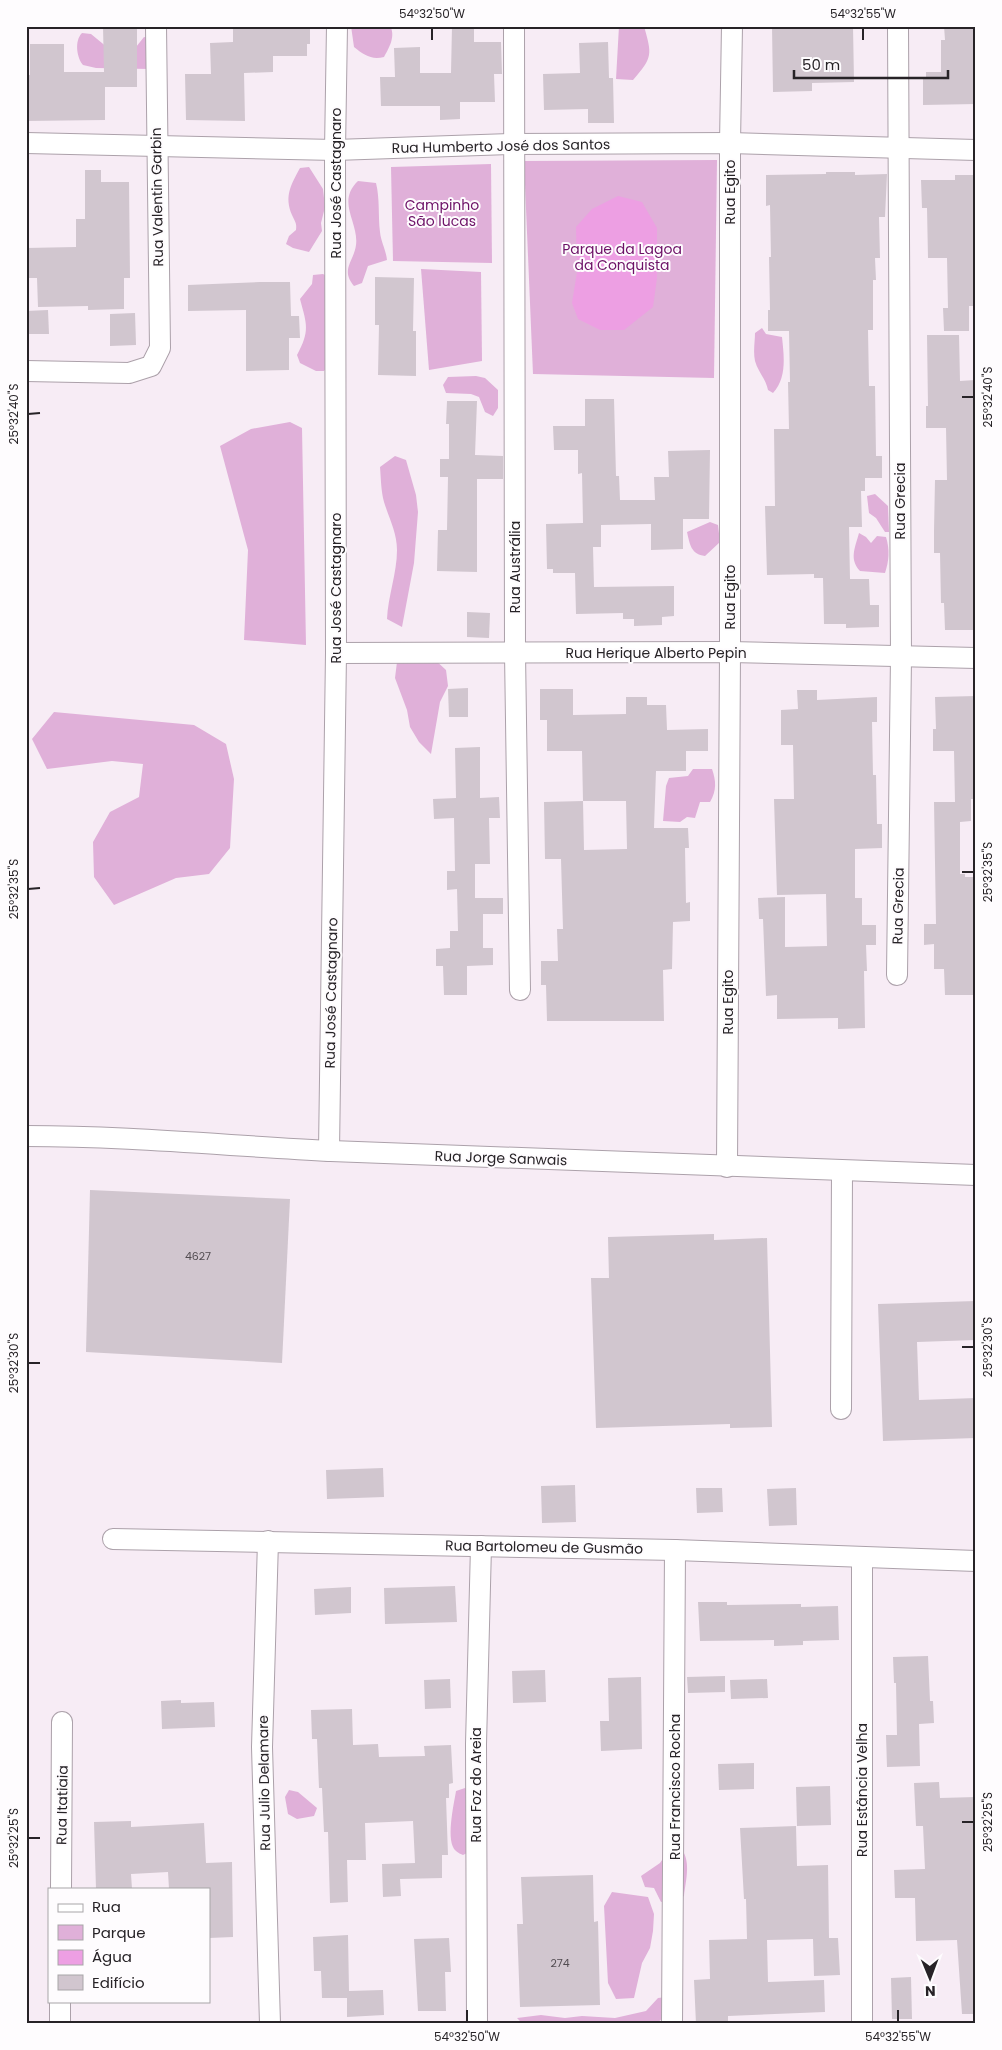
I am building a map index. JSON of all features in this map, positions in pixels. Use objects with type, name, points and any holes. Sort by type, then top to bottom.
[{"type":"street","name":"Rua Valentin Garbin","points":[[26,371],[129,373],[152,366],[160,348],[156,26]]},
{"type":"street","name":"Rua José Castagnaro","points":[[329,1150],[336,652],[335,150],[337,26]]},
{"type":"street","name":"Rua Austrália","points":[[514,26],[515,653],[520,990]]},
{"type":"street","name":"Rua Egito","points":[[727,1167],[732,26]]},
{"type":"street","name":"Rua Grecia","points":[[897,976],[901,657],[898,26]]},
{"type":"street","name":"Rua Humberto José dos Santos","points":[[26,143],[335,150],[513,144],[730,143],[976,150]]},
{"type":"street","name":"Rua Herique Alberto Pepin","points":[[336,652],[730,652],[976,658]]},
{"type":"street","name":"Rua Jorge Sanwais","points":[[26,1136],[70,1136],[329,1150],[727,1167],[976,1175]]},
{"type":"street","points":[[841,1409],[842,1171]]},
{"type":"street","name":"Rua Bartolomeu de Gusmão","points":[[113,1539],[675,1550],[976,1561]]},
{"type":"street","name":"Rua Julio Delamare","points":[[268,1542],[262,1747],[270,2024]]},
{"type":"street","name":"Rua Foz do Areia","points":[[477,2024],[476,1744],[481,1546]]},
{"type":"street","name":"Rua Francisco Rocha","points":[[672,2024],[675,1550]]},
{"type":"street","name":"Rua Estância Velha","points":[[862,1557],[862,2024]]},
{"type":"street","name":"Rua Itatiaia","points":[[61,1888],[62,1722]]},
{"type":"street","points":[[60,2002],[60,2024]]},
{"type":"green space","points":[[351,26],[390,26],[392,38],[384,57],[375,58],[368,56],[354,47]]},
{"type":"green space","points":[[619,26],[644,26],[647,36],[649,55],[644,66],[633,80],[616,79]]},
{"type":"green space","points":[[82,33],[91,34],[108,48],[136,47],[144,37],[149,38],[149,69],[96,68],[83,65],[77,49],[78,40]]},
{"type":"green space","name":"Parque da Lagoa da Conquista","points":[[717,160],[714,378],[533,374],[524,161]]},
{"type":"green space","name":"Campinho São lucas","points":[[491,164],[492,263],[393,261],[391,167]]},
{"type":"green space","points":[[309,167],[323,189],[325,207],[321,223],[322,231],[309,252],[286,244],[289,236],[296,230],[296,222],[289,202],[290,191],[300,168]]},
{"type":"green space","points":[[358,181],[376,183],[381,239],[387,260],[368,266],[362,283],[354,286],[348,275],[348,270],[355,251],[356,237],[348,204],[352,189]]},
{"type":"green space","points":[[421,269],[481,272],[482,361],[429,370]]},
{"type":"green space","points":[[323,274],[330,278],[330,363],[324,371],[316,371],[300,363],[297,355],[306,334],[300,299],[312,284],[313,275]]},
{"type":"green space","points":[[762,328],[766,334],[782,337],[783,374],[773,393],[768,390],[755,361],[755,333]]},
{"type":"green space","points":[[476,376],[485,378],[498,390],[498,408],[493,416],[485,412],[479,397],[471,394],[446,393],[443,385],[448,377]]},
{"type":"green space","points":[[290,422],[302,428],[306,645],[244,640],[248,550],[220,446],[251,429]]},
{"type":"green space","points":[[395,456],[406,460],[416,495],[418,512],[414,563],[402,627],[387,619],[396,567],[397,544],[383,498],[380,467]]},
{"type":"green space","points":[[875,494],[888,506],[889,532],[885,532],[876,518],[869,513],[867,496]]},
{"type":"green space","points":[[710,522],[718,525],[720,542],[705,556],[700,555],[690,545],[687,532]]},
{"type":"green space","points":[[859,533],[871,543],[877,536],[886,537],[889,555],[885,573],[860,571],[857,567],[854,553]]},
{"type":"green space","points":[[433,658],[446,670],[448,686],[440,702],[431,754],[419,742],[410,727],[407,710],[395,678],[397,662]]},
{"type":"green space","points":[[54,712],[194,725],[226,744],[234,779],[230,848],[209,874],[176,878],[114,905],[94,877],[93,842],[110,812],[139,797],[143,764],[112,761],[47,769],[32,739]]},
{"type":"green space","points":[[693,769],[712,769],[715,786],[710,802],[700,802],[695,818],[687,817],[680,822],[663,821],[666,786],[669,778],[688,776]]},
{"type":"green space","points":[[465,1788],[471,1793],[471,1851],[463,1855],[457,1852],[453,1846],[451,1831],[456,1791]]},
{"type":"green space","points":[[289,1790],[298,1792],[317,1808],[314,1816],[297,1819],[288,1814],[285,1797]]},
{"type":"green space","points":[[679,1846],[686,1857],[687,1863],[684,1896],[677,1900],[661,1902],[654,1888],[645,1887],[641,1876],[660,1863],[670,1848]]},
{"type":"green space","points":[[612,1892],[648,1897],[654,1914],[650,1948],[642,1963],[634,1998],[616,1999],[608,1983],[604,1906]]},
{"type":"green space","points":[[666,1997],[664,2017],[656,2024],[523,2024],[517,2018],[541,2015],[565,2018],[582,2016],[615,2018],[646,2011],[658,1998]]},
{"type":"water","points":[[618,196],[642,202],[657,228],[657,278],[653,307],[624,330],[600,330],[578,319],[572,303],[577,272],[576,227],[592,209]]},
{"type":"building","points":[[103,26],[137,26],[137,87],[105,87],[105,120],[26,121],[26,75],[30,75],[30,44],[64,44],[64,72],[104,72]]},
{"type":"building","points":[[233,26],[310,26],[310,44],[307,44],[307,56],[273,56],[273,72],[244,73],[245,121],[186,120],[185,74],[211,74],[210,43],[233,42]]},
{"type":"building","points":[[452,26],[474,26],[474,42],[501,42],[502,74],[494,74],[495,102],[460,102],[460,119],[440,120],[440,106],[381,106],[380,77],[395,77],[394,48],[420,47],[420,73],[451,73]]},
{"type":"building","points":[[772,26],[853,26],[854,82],[812,83],[812,91],[773,92]]},
{"type":"building","points":[[944,26],[974,26],[976,104],[923,105],[923,78],[926,78],[926,72],[941,72],[941,40],[945,40]]},
{"type":"building","points":[[608,42],[609,78],[613,78],[614,123],[588,123],[588,109],[544,110],[543,74],[580,73],[579,43]]},
{"type":"building","points":[[85,170],[101,170],[101,182],[129,182],[130,278],[124,278],[124,309],[88,310],[88,306],[38,307],[37,278],[26,278],[26,248],[76,247],[76,219],[85,219]]},
{"type":"building","points":[[826,172],[855,172],[855,175],[887,174],[885,217],[879,217],[880,258],[875,258],[876,280],[873,280],[873,330],[868,330],[869,386],[875,386],[876,456],[882,456],[882,478],[865,478],[865,491],[861,491],[862,527],[849,527],[850,579],[869,579],[870,605],[879,605],[879,627],[846,628],[846,624],[824,624],[823,578],[814,578],[814,574],[767,575],[765,506],[775,506],[774,429],[789,429],[788,382],[790,382],[789,331],[768,331],[768,310],[770,310],[769,257],[771,257],[770,205],[766,206],[766,175],[826,174]]},
{"type":"building","points":[[955,175],[976,175],[976,306],[969,306],[969,331],[944,331],[943,308],[948,308],[947,258],[928,258],[927,208],[922,208],[921,180],[955,180]]},
{"type":"building","points":[[375,277],[414,278],[413,331],[416,331],[416,376],[378,375],[379,325],[375,325]]},
{"type":"building","points":[[290,282],[291,316],[299,316],[300,338],[289,338],[289,370],[246,371],[246,310],[188,311],[188,285]]},
{"type":"building","points":[[48,310],[49,334],[26,334],[26,311]]},
{"type":"building","points":[[135,313],[136,345],[110,346],[110,314]]},
{"type":"building","points":[[927,335],[959,335],[960,381],[975,380],[976,630],[945,630],[944,603],[941,603],[940,553],[934,553],[934,531],[935,480],[947,480],[946,428],[926,428],[926,406],[928,406]]},
{"type":"building","points":[[585,399],[614,399],[616,476],[619,476],[620,500],[655,500],[654,477],[669,477],[668,451],[710,450],[709,519],[683,519],[683,549],[651,550],[651,524],[601,525],[601,547],[593,547],[594,587],[674,586],[674,616],[662,617],[662,625],[634,626],[634,619],[623,619],[623,613],[576,614],[575,573],[553,573],[553,569],[547,569],[546,524],[583,523],[582,473],[578,474],[578,450],[554,450],[553,426],[585,426]]},
{"type":"building","points":[[447,401],[477,401],[475,455],[503,456],[503,479],[477,479],[477,572],[437,571],[438,530],[447,530],[448,477],[440,477],[440,459],[449,459],[449,424],[446,424]]},
{"type":"building","points":[[467,612],[490,613],[489,638],[467,637]]},
{"type":"building","points":[[468,688],[468,717],[449,717],[448,689]]},
{"type":"building","points":[[540,689],[573,689],[573,715],[626,714],[626,697],[647,697],[647,705],[666,705],[667,730],[708,729],[708,751],[686,751],[686,771],[656,771],[654,828],[688,828],[689,848],[685,848],[686,903],[690,902],[690,921],[673,922],[672,969],[663,970],[664,1021],[547,1021],[546,985],[541,985],[541,961],[558,961],[557,929],[563,929],[561,859],[545,859],[544,802],[583,801],[582,751],[547,751],[547,720],[540,720]],"holes":[[[583,801],[626,801],[627,849],[584,850]]]},
{"type":"building","points":[[797,690],[817,690],[817,700],[877,697],[877,722],[872,722],[873,775],[876,775],[877,824],[882,824],[882,848],[855,849],[855,898],[862,898],[862,925],[876,925],[876,945],[866,945],[867,971],[864,971],[865,1028],[838,1029],[838,1018],[777,1019],[777,995],[766,996],[763,919],[759,919],[758,898],[785,897],[785,947],[827,946],[826,894],[777,895],[774,799],[794,799],[793,745],[781,745],[781,710],[798,709]]},
{"type":"building","points":[[976,696],[976,799],[971,799],[971,821],[960,822],[960,874],[965,874],[965,877],[976,877],[976,995],[945,995],[944,969],[934,969],[934,944],[924,945],[924,924],[936,924],[934,802],[955,802],[954,751],[933,751],[933,729],[936,729],[935,697]]},
{"type":"building","points":[[480,747],[480,798],[499,797],[500,818],[489,818],[490,864],[475,864],[475,898],[503,898],[503,914],[483,914],[483,948],[493,948],[493,965],[467,966],[467,995],[444,995],[443,966],[436,966],[436,949],[450,948],[450,931],[458,931],[457,889],[447,890],[447,871],[455,871],[454,818],[434,819],[433,799],[456,798],[455,748]]},
{"type":"building","points":[[90,1190],[290,1199],[282,1363],[86,1352]]},
{"type":"building","points":[[714,1234],[714,1240],[767,1238],[772,1427],[730,1428],[730,1424],[596,1428],[591,1278],[609,1278],[608,1237]]},
{"type":"building","points":[[976,1301],[976,1340],[917,1342],[919,1400],[976,1398],[976,1438],[883,1441],[878,1304]]},
{"type":"building","points":[[383,1468],[384,1497],[327,1499],[326,1470]]},
{"type":"building","points":[[575,1485],[576,1522],[542,1523],[541,1486]]},
{"type":"building","points":[[696,1488],[722,1488],[723,1512],[697,1513]]},
{"type":"building","points":[[796,1488],[797,1525],[769,1526],[767,1489]]},
{"type":"building","points":[[455,1586],[457,1622],[385,1624],[384,1588]]},
{"type":"building","points":[[351,1587],[351,1613],[315,1615],[314,1589]]},
{"type":"building","points":[[698,1602],[727,1602],[727,1605],[801,1604],[801,1607],[838,1606],[839,1640],[803,1641],[803,1645],[774,1646],[774,1640],[700,1641]]},
{"type":"building","points":[[928,1656],[930,1701],[933,1701],[934,1723],[919,1724],[920,1766],[887,1767],[886,1735],[897,1735],[896,1683],[894,1683],[893,1657]]},
{"type":"building","points":[[545,1670],[546,1702],[513,1703],[512,1671]]},
{"type":"building","points":[[725,1676],[725,1692],[688,1693],[687,1677]]},
{"type":"building","points":[[641,1677],[642,1749],[601,1751],[600,1721],[609,1721],[608,1678]]},
{"type":"building","points":[[450,1679],[451,1708],[425,1709],[424,1680]]},
{"type":"building","points":[[767,1679],[768,1698],[731,1699],[730,1680]]},
{"type":"building","points":[[181,1700],[181,1703],[214,1702],[215,1727],[162,1729],[161,1701]]},
{"type":"building","points":[[352,1709],[353,1745],[378,1744],[379,1757],[425,1756],[424,1746],[451,1745],[453,1783],[449,1784],[449,1798],[446,1798],[448,1855],[442,1855],[442,1878],[400,1879],[401,1896],[383,1897],[382,1864],[415,1863],[413,1821],[365,1823],[366,1860],[347,1860],[348,1902],[330,1903],[328,1832],[324,1832],[322,1788],[319,1788],[317,1739],[312,1739],[311,1710]]},
{"type":"building","points":[[754,1763],[754,1789],[719,1790],[718,1764]]},
{"type":"building","points":[[939,1782],[940,1798],[976,1797],[976,2014],[962,2014],[957,1940],[916,1941],[915,1898],[895,1898],[894,1870],[925,1869],[923,1826],[916,1826],[914,1783]]},
{"type":"building","points":[[830,1786],[831,1825],[797,1826],[796,1787]]},
{"type":"building","points":[[131,1821],[131,1827],[204,1823],[206,1863],[232,1862],[233,1937],[210,1938],[210,1888],[169,1888],[168,1872],[131,1874],[132,1888],[96,1888],[94,1822]]},
{"type":"building","points":[[796,1826],[797,1866],[828,1865],[829,1938],[838,1938],[840,1975],[814,1976],[813,1939],[767,1940],[768,1982],[824,1980],[825,2012],[728,2016],[728,2023],[696,2024],[694,1980],[710,1979],[709,1940],[747,1939],[746,1899],[744,1899],[740,1828]]},
{"type":"building","points":[[593,1875],[594,1922],[598,1921],[600,2005],[520,2007],[517,1924],[523,1924],[521,1877]]},
{"type":"building","points":[[348,1935],[349,1991],[383,1990],[384,2015],[347,2017],[347,1998],[322,1998],[321,1971],[314,1971],[313,1937]]},
{"type":"building","points":[[449,1938],[451,1972],[445,1972],[446,2011],[418,2011],[414,1939]]},
{"type":"building","points":[[911,1977],[912,2019],[892,2019],[891,1978]]}]
